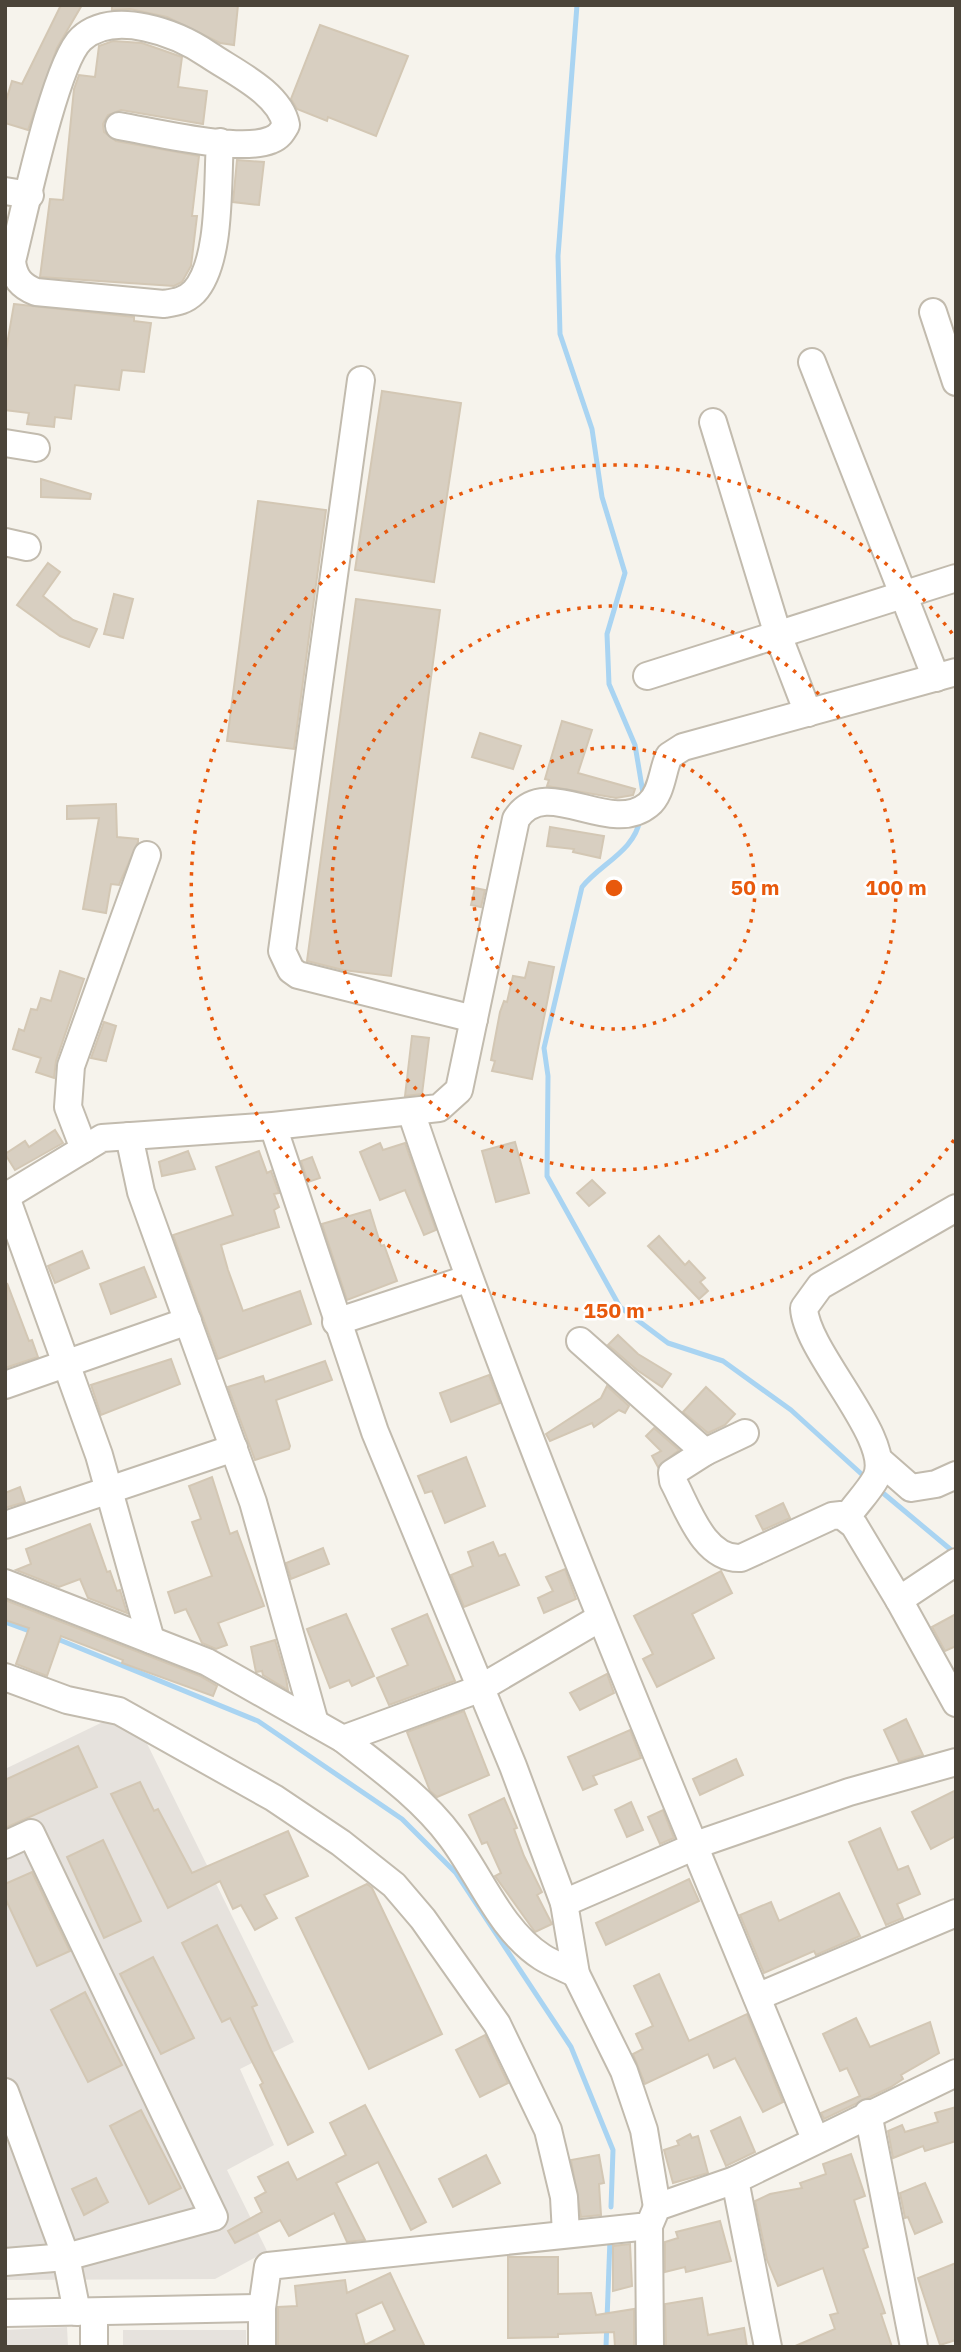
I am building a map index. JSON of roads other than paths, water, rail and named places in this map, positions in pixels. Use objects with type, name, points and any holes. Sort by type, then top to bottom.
[{"type":"street","points":[[120,126],[220,142],[274,139],[286,125],[284,115],[260,90],[199,48],[149,29],[111,24],[95,29],[68,54],[17,193],[12,261],[13,272],[25,288],[36,292],[164,304],[183,301],[205,275],[213,245],[220,142]]},
{"type":"street","points":[[933,312],[956,382]]},
{"type":"street","points":[[151,1640],[99,1455],[5,1197],[102,1138],[273,1126],[439,1108],[459,1090],[516,819],[522,810],[542,801],[619,815],[640,810],[658,790],[669,755],[683,747],[946,675],[905,594],[812,362]]},
{"type":"street","points":[[361,380],[282,951],[291,970],[298,975],[474,1019]]},
{"type":"street","points":[[713,422],[778,635],[808,713]]},
{"type":"street","points":[[5,443],[36,447]]},
{"type":"street","points":[[647,677],[956,578]]},
{"type":"street","points":[[84,1149],[68,1107],[71,1066],[147,855]]},
{"type":"street","points":[[411,1112],[467,1279],[600,1618],[815,2139]]},
{"type":"street","points":[[273,1126],[336,1322],[375,1432],[513,1766],[564,1903],[576,1974],[624,2071],[644,2130],[650,2347]]},
{"type":"street","points":[[129,1136],[141,1192],[253,1502],[315,1723]]},
{"type":"street","points":[[956,1208],[820,1286],[804,1308],[810,1333],[870,1434],[866,1488],[899,1600],[956,1703]]},
{"type":"street","points":[[336,1322],[467,1279]]},
{"type":"street","points":[[5,1385],[188,1321]]},
{"type":"street","points":[[580,1341],[705,1451]]},
{"type":"street","points":[[745,1433],[674,1469],[671,1477],[707,1541],[721,1556],[741,1558],[832,1516],[866,1488],[928,1486],[956,1475]]},
{"type":"street","points":[[5,1524],[234,1448]]},
{"type":"street","points":[[899,1600],[956,1562]]},
{"type":"street","points":[[5,1583],[207,1662],[343,1739],[400,1784],[450,1835],[503,1916],[526,1942],[541,1956],[576,1974]]},
{"type":"street","points":[[343,1739],[479,1689],[600,1618]]},
{"type":"street","points":[[5,1677],[66,1700],[119,1711],[274,1798],[341,1843],[394,1885],[424,1919],[497,2024],[548,2130],[564,2197],[566,2234]]},
{"type":"street","points":[[564,1903],[695,1845],[849,1792],[956,1762]]},
{"type":"street","points":[[5,1845],[31,1833],[214,2217],[66,2257],[5,2262]]},
{"type":"street","points":[[757,1997],[956,1913]]},
{"type":"street","points":[[262,2347],[262,2308],[268,2266],[598,2231],[646,2220],[735,2180],[868,2113],[955,2077]]},
{"type":"street","points":[[5,2092],[66,2257],[94,2347]]},
{"type":"street","points":[[868,2113],[914,2347]]},
{"type":"street","points":[[735,2180],[768,2347]]},
{"type":"street","points":[[5,2313],[262,2308]]},
{"type":"waterway","points":[[577,5],[558,256],[560,334],[592,429],[602,497],[625,573],[607,634],[609,684],[635,745],[644,799]]},
{"type":"waterway","points":[[640,819],[637,830],[624,849],[582,887],[544,1048],[548,1076],[547,1176],[620,1307],[668,1343],[723,1361],[791,1410],[867,1479]]},
{"type":"waterway","points":[[877,1488],[950,1549]]},
{"type":"waterway","points":[[5,1622],[32,1632]]},
{"type":"waterway","points":[[55,1638],[258,1721],[402,1819],[456,1873],[571,2047],[613,2150],[611,2207]]},
{"type":"waterway","points":[[606,2347],[610,2239]]}]
